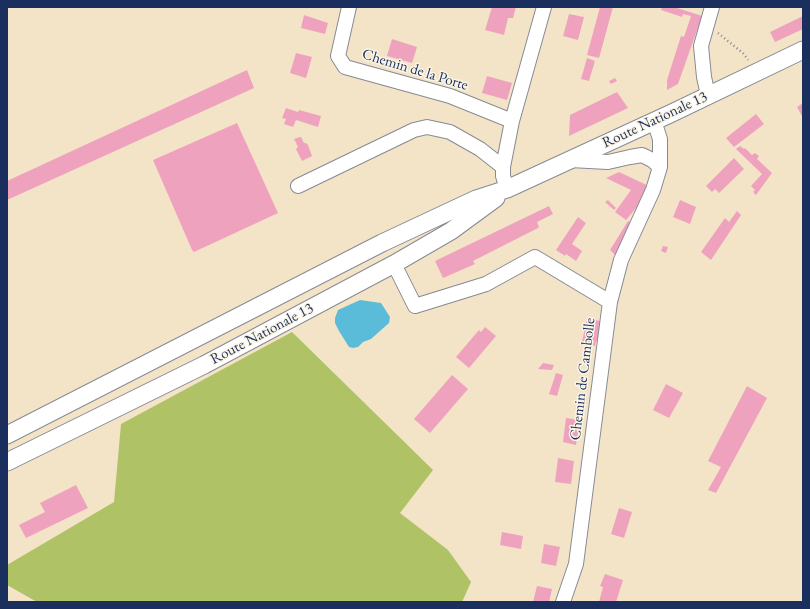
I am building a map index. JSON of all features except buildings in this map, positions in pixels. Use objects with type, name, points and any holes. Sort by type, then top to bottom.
[{"type":"main road","name":"Route Nationale 13","points":[[7,435],[382,243],[476,199],[507,189],[803,50]]},
{"type":"main road","name":"Route Nationale 13","points":[[7,462],[204,364],[394,264],[451,231],[507,189]]},
{"type":"street","name":"Chemin de la Porte","points":[[349,7],[338,56],[345,67],[450,96],[512,121]]},
{"type":"street","points":[[507,189],[503,176],[503,167],[512,121],[544,7]]},
{"type":"street","points":[[708,95],[704,77],[701,46],[712,7]]},
{"type":"street","name":"Chemin de Cambolle","points":[[563,602],[576,564],[610,302],[621,260],[653,190],[660,167],[660,139],[654,121]]},
{"type":"street","points":[[298,186],[414,130],[427,127],[450,132],[480,149],[503,167]]},
{"type":"street","points":[[570,160],[608,162],[642,155],[652,160],[660,167]]},
{"type":"street","points":[[394,264],[415,306],[486,284],[535,257],[610,302]]},
{"type":"path","points":[[706,28],[714,29],[744,54],[756,72]]},
{"type":"green space","points":[[292,332],[433,470],[400,513],[448,550],[471,582],[462,602],[37,602],[7,585],[7,565],[114,502],[121,424]]},
{"type":"water","points":[[360,300],[381,303],[390,317],[389,323],[371,339],[363,342],[358,347],[353,348],[349,347],[339,331],[335,323],[335,318],[338,310]]}]
